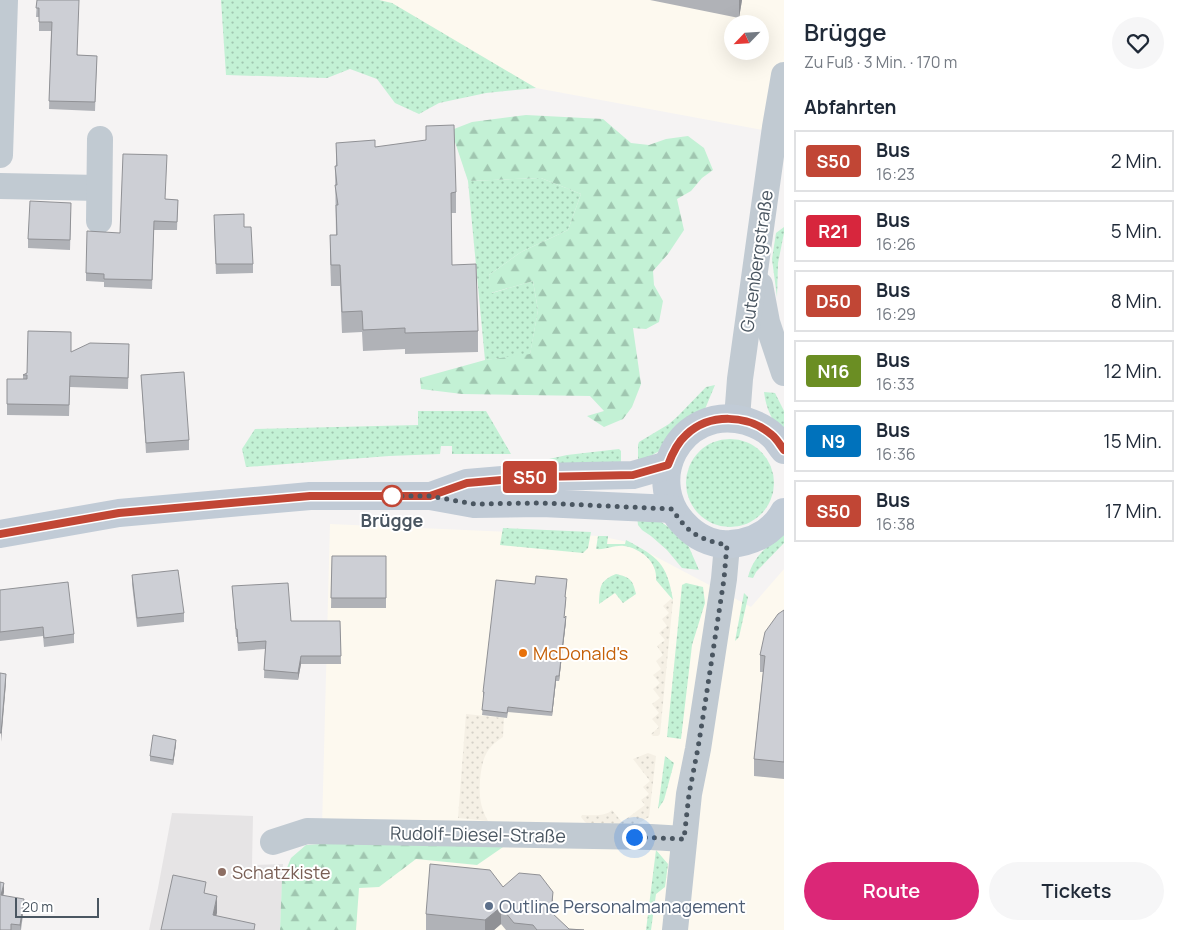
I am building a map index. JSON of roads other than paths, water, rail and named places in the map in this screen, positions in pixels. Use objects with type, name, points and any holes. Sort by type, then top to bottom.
[{"type":"main road","points":[[784,450],[772,435],[756,424],[737,418],[718,419],[701,424],[686,434],[675,448],[668,465],[666,479],[667,494],[672,509],[682,523],[694,534],[710,542],[727,545],[744,543],[759,537],[773,528],[784,514]]},
{"type":"main road","points":[[430,496],[467,483],[537,477],[633,475],[668,465]]},
{"type":"main road","points":[[0,534],[129,512],[310,496],[430,496],[474,504],[542,503],[672,509]]},
{"type":"street","points":[[0,155],[5,0]]},
{"type":"street","name":"Gutenbergstraße","points":[[737,418],[740,379],[756,262],[784,75]]},
{"type":"street","points":[[99,221],[100,139]]},
{"type":"street","points":[[0,186],[100,188]]},
{"type":"street","points":[[756,262],[767,322],[784,373]]},
{"type":"street","points":[[675,930],[689,794],[704,714],[724,579],[727,545]]},
{"type":"street","name":"Rudolf-Diesel-Straße","points":[[273,842],[307,831],[684,839]]},
{"type":"place","name":"Brügge","points":[[392,496]]},
{"type":"place","name":"McDonald's","points":[[523,653]]},
{"type":"place","name":"Schatzkiste","points":[[222,872]]},
{"type":"place","name":"Outline Personalmanagement","points":[[489,906]]}]
